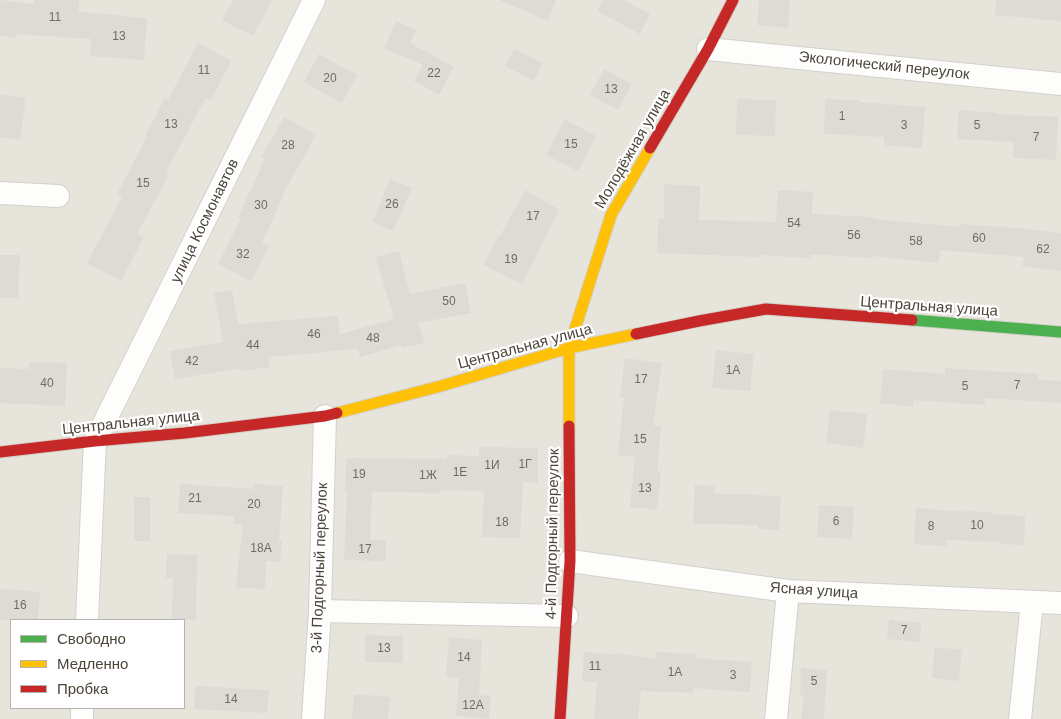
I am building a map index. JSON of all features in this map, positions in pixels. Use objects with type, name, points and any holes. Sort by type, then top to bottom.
[{"type":"street","name":"улица Космонавтов","points":[[95,441],[314,0]]},
{"type":"street","name":"Молодёжная улица","points":[[569,348],[612,215],[708,49],[733,0]]},
{"type":"street","name":"Экологический переулок","points":[[708,49],[1061,84]]},
{"type":"street","points":[[0,194],[58,196]]},
{"type":"street","name":"Центральная улица","points":[[0,452],[325,416],[441,386],[569,348],[699,320],[766,309],[1061,332]]},
{"type":"street","name":"4-й Подгорный переулок","points":[[560,719],[570,561],[569,348]]},
{"type":"street","name":"3-й Подгорный переулок","points":[[313,719],[320,611],[325,416]]},
{"type":"street","points":[[87,619],[95,441]]},
{"type":"street","name":"Ясная улица","points":[[570,561],[788,591],[1061,604]]},
{"type":"street","points":[[776,719],[788,591]]},
{"type":"street","points":[[1020,719],[1032,602]]},
{"type":"street","points":[[320,611],[567,616]]},
{"type":"shaded area","points":[[0,0],[1061,0],[1061,719],[0,719]]},
{"type":"building","points":[[0,0],[33,4],[34,0],[79,0],[79,12],[147,18],[144,60],[90,56],[91,39],[16,34],[16,38],[0,36]]},
{"type":"building","points":[[233,0],[272,0],[253,36],[222,20]]},
{"type":"building","points":[[499,0],[556,0],[548,21]]},
{"type":"building","points":[[603,0],[623,0],[650,14],[640,34],[597,11]]},
{"type":"building","points":[[759,0],[790,0],[788,28],[757,25]]},
{"type":"building","points":[[996,0],[1061,0],[1061,21],[995,15]]},
{"type":"building","points":[[396,21],[416,30],[410,43],[454,67],[439,95],[414,81],[423,65],[384,48]]},
{"type":"building","points":[[198,43],[231,61],[211,100],[206,97],[166,172],[169,174],[137,234],[144,237],[121,281],[87,263],[122,197],[117,194],[147,137],[145,136],[165,98],[168,100]]},
{"type":"building","points":[[515,49],[543,63],[534,81],[505,66]]},
{"type":"building","points":[[319,54],[357,75],[342,103],[304,82]]},
{"type":"building","points":[[604,69],[632,84],[618,110],[590,95]]},
{"type":"building","points":[[0,94],[26,98],[20,140],[0,137]]},
{"type":"building","points":[[737,99],[776,100],[775,136],[736,135]]},
{"type":"building","points":[[825,99],[860,100],[859,102],[925,107],[922,148],[884,145],[884,137],[824,134]]},
{"type":"building","points":[[959,110],[1058,117],[1056,160],[1013,158],[1014,142],[957,139]]},
{"type":"building","points":[[284,117],[316,135],[283,194],[262,243],[269,246],[251,281],[218,264],[241,218],[238,217],[265,159],[261,157]]},
{"type":"building","points":[[564,119],[596,136],[578,171],[546,155]]},
{"type":"building","points":[[390,179],[412,188],[393,231],[372,222]]},
{"type":"building","points":[[664,184],[700,186],[699,220],[776,222],[778,190],[813,192],[812,214],[873,217],[873,219],[960,227],[961,224],[1061,233],[1061,271],[1022,266],[1024,257],[940,250],[939,263],[871,256],[871,258],[810,254],[810,258],[657,253],[658,218],[664,218]]},
{"type":"building","points":[[525,190],[560,210],[522,284],[484,265]]},
{"type":"building","points":[[399,251],[410,294],[465,283],[471,313],[418,323],[424,343],[402,348],[401,345],[360,357],[358,349],[268,357],[270,367],[241,371],[240,368],[175,379],[170,351],[223,342],[214,293],[232,290],[238,324],[338,316],[340,334],[394,319],[376,257]]},
{"type":"building","points":[[0,255],[20,255],[18,298],[0,298]]},
{"type":"building","points":[[716,350],[754,354],[750,391],[712,388]]},
{"type":"building","points":[[625,358],[662,363],[653,425],[661,426],[657,471],[661,471],[657,510],[630,507],[635,457],[618,455],[624,398],[620,397]]},
{"type":"building","points":[[29,362],[67,363],[65,406],[0,403],[0,368],[28,369]]},
{"type":"building","points":[[945,368],[1038,374],[1038,380],[1061,381],[1061,403],[985,398],[985,405],[914,400],[913,407],[880,403],[883,369],[945,374]]},
{"type":"building","points":[[830,410],[867,414],[863,448],[826,443]]},
{"type":"building","points":[[479,447],[538,448],[538,483],[523,482],[520,538],[482,537],[484,491],[441,490],[441,493],[372,492],[370,540],[386,540],[386,561],[344,560],[347,492],[345,492],[346,458],[447,459],[447,455],[479,456]]},
{"type":"building","points":[[180,484],[253,489],[253,484],[283,486],[279,540],[282,540],[280,562],[266,561],[265,589],[236,588],[243,524],[233,524],[234,516],[178,513]]},
{"type":"building","points":[[695,485],[714,486],[714,494],[781,497],[779,530],[758,529],[758,525],[693,524]]},
{"type":"building","points":[[134,497],[150,497],[150,541],[134,541]]},
{"type":"building","points":[[819,505],[854,507],[852,539],[817,537]]},
{"type":"building","points":[[916,508],[992,512],[992,514],[1025,516],[1024,545],[1001,544],[1001,542],[947,540],[946,546],[914,544]]},
{"type":"building","points":[[167,554],[197,555],[196,620],[172,619],[173,578],[166,578]]},
{"type":"building","points":[[0,589],[40,592],[38,619],[0,620]]},
{"type":"building","points":[[889,620],[921,623],[920,642],[887,639]]},
{"type":"building","points":[[365,635],[403,636],[403,663],[365,662]]},
{"type":"building","points":[[449,637],[482,640],[479,695],[491,696],[489,719],[456,716],[459,678],[446,677]]},
{"type":"building","points":[[935,647],[962,650],[959,681],[932,678]]},
{"type":"building","points":[[584,652],[617,655],[617,653],[656,659],[656,652],[695,654],[695,658],[752,662],[750,692],[693,688],[693,693],[641,691],[638,719],[594,719],[597,682],[582,681]]},
{"type":"building","points":[[801,668],[827,670],[824,719],[801,719],[804,695],[800,695]]},
{"type":"building","points":[[195,686],[269,690],[267,713],[194,709]]},
{"type":"building","points":[[354,694],[390,697],[388,719],[352,719]]},
{"type":"traffic: fast","points":[[912,320],[1061,332]]},
{"type":"traffic: slow","points":[[569,426],[569,348],[611,215],[650,148]]},
{"type":"traffic: slow","points":[[337,413],[441,386],[569,348],[636,334]]},
{"type":"traffic: jam","points":[[650,148],[708,49],[733,0]]},
{"type":"traffic: jam","points":[[636,334],[766,309],[912,320]]},
{"type":"traffic: jam","points":[[0,452],[185,433],[337,413]]},
{"type":"traffic: jam","points":[[560,719],[570,561],[569,426]]}]
